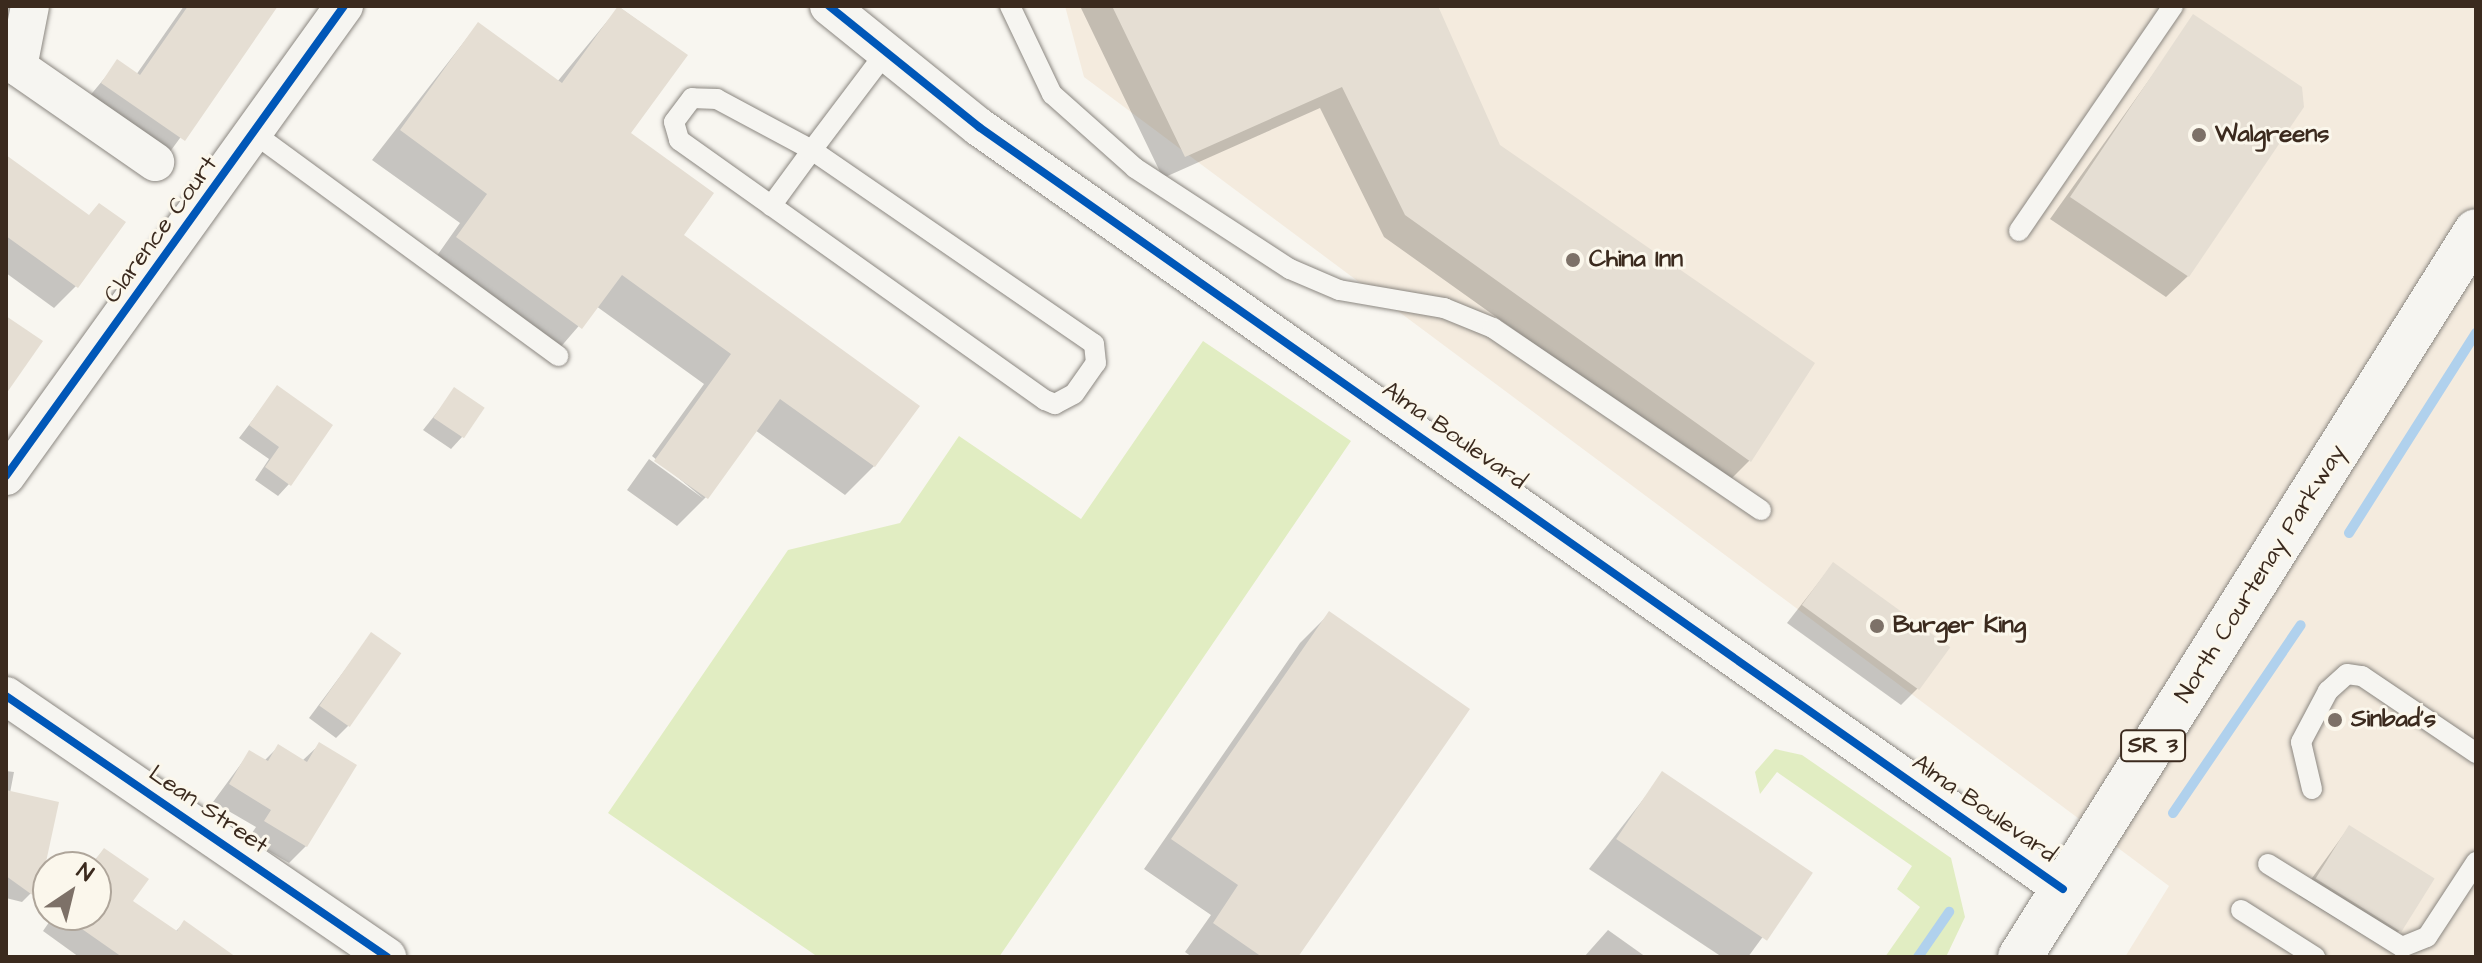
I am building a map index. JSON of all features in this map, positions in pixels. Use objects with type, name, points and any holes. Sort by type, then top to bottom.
[{"type":"main road","name":"North Courtenay Parkway","points":[[2020,957],[2476,231]]},
{"type":"street","points":[[30,6],[18,67],[155,162]]},
{"type":"street","name":"Clarence Court","points":[[6,476],[255,134],[344,6]]},
{"type":"street","name":"Alma Boulevard","points":[[829,6],[979,127],[2063,889]]},
{"type":"street","name":"Lean Street","points":[[6,696],[387,957]]},
{"type":"lane","points":[[1010,6],[1052,94],[1135,168],[1290,269],[1339,290],[1444,308],[1493,328],[1761,510]]},
{"type":"lane","points":[[2019,231],[2173,6]]},
{"type":"lane","points":[[771,206],[886,52]]},
{"type":"lane","points":[[706,95],[812,150],[1094,344],[1096,363],[1074,394],[1055,404],[1045,400],[771,206],[679,140],[672,130],[683,110],[706,95]]},
{"type":"lane","points":[[255,134],[558,356]]},
{"type":"lane","points":[[2312,789],[2301,742],[2328,691],[2347,674],[2362,676],[2476,753]]},
{"type":"lane","points":[[2268,864],[2402,947],[2427,937],[2476,862]]},
{"type":"lane","points":[[2241,910],[2315,957]]},
{"type":"shaded area","points":[[1065,6],[2476,6],[2476,957],[2125,957],[2169,886],[1084,77]]},
{"type":"green space","points":[[1203,341],[1351,441],[999,957],[818,957],[608,813],[788,550],[900,523],[959,436],[1081,519]]},
{"type":"green space","points":[[1775,749],[1802,755],[1951,858],[1965,917],[1946,957],[1885,957],[1920,907],[1897,889],[1912,866],[1777,772],[1760,794],[1755,772]]},
{"type":"building","points":[[188,6],[278,6],[185,141],[101,83],[117,59],[140,75]]},
{"type":"building","points":[[618,6],[688,55],[631,133],[714,193],[684,235],[920,406],[875,467],[780,399],[708,499],[654,461],[731,354],[622,275],[582,329],[456,237],[487,194],[400,130],[478,22],[562,83]]},
{"type":"building","points":[[1112,6],[1438,6],[1500,145],[1815,363],[1751,462],[1405,215],[1342,87],[1185,157]]},
{"type":"building","name":"Walgreens","points":[[2193,14],[2302,87],[2304,107],[2189,277],[2070,197]]},
{"type":"building","points":[[6,155],[89,215],[99,203],[126,222],[78,288],[6,236]]},
{"type":"building","points":[[6,316],[43,341],[6,394]]},
{"type":"building","points":[[277,385],[333,425],[291,486],[265,467],[279,447],[249,425]]},
{"type":"building","points":[[454,387],[485,408],[464,438],[433,418]]},
{"type":"building","name":"Burger King","points":[[1833,562],[1950,647],[1919,690],[1802,605]]},
{"type":"building","points":[[1329,611],[1470,709],[1298,957],[1262,957],[1213,923],[1238,885],[1171,839]]},
{"type":"building","points":[[371,632],[401,653],[350,727],[319,706]]},
{"type":"building","points":[[319,742],[357,765],[307,847],[264,821],[271,810],[229,784],[249,750],[268,761],[278,744],[307,762]]},
{"type":"building","points":[[1662,771],[1813,873],[1767,941],[1616,839]]},
{"type":"building","points":[[6,790],[59,802],[48,851],[32,851],[32,895],[6,876]]},
{"type":"building","points":[[2349,825],[2435,879],[2401,932],[2316,878]]},
{"type":"building","points":[[112,854],[149,879],[133,901],[177,931],[184,920],[236,957],[122,957],[85,931],[112,931]]},
{"type":"waterway","points":[[2349,533],[2476,333]]},
{"type":"waterway","points":[[2173,813],[2301,625]]},
{"type":"waterway","points":[[1918,957],[1949,912]]},
{"type":"cycle path","points":[[6,476],[344,6]]},
{"type":"cycle path","points":[[829,6],[979,127],[2063,889]]},
{"type":"cycle path","points":[[6,696],[387,957]]},
{"type":"place","name":"Walgreens","points":[[2199,135]]},
{"type":"place","name":"China Inn","points":[[1573,260]]},
{"type":"place","name":"Burger King","points":[[1877,626]]},
{"type":"place","name":"Sinbad's","points":[[2335,720]]}]
